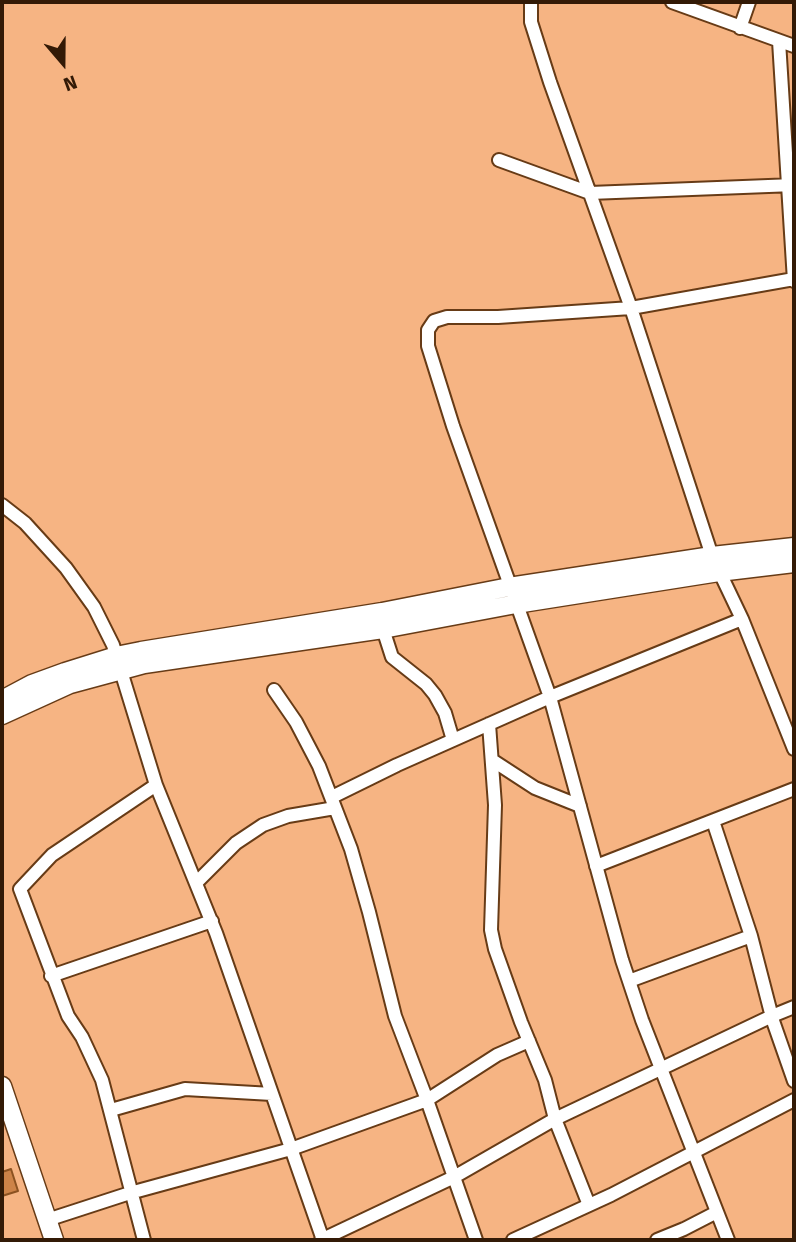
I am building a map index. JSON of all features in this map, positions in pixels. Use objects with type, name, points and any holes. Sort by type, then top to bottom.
[{"type":"main road","points":[[2,700],[32,684],[118,663],[382,612],[716,564],[794,547]]},
{"type":"main road","points":[[716,564],[794,564]]},
{"type":"main road","points":[[2,715],[118,663],[144,664],[383,628],[513,595]]},
{"type":"main road","points":[[2,1086],[54,1240]]},
{"type":"street","points":[[531,2],[531,22],[631,308],[716,564],[742,619],[794,750]]},
{"type":"street","points":[[672,2],[794,46]]},
{"type":"street","points":[[740,28],[749,2]]},
{"type":"street","points":[[728,1240],[660,1069],[629,981],[550,697],[453,426],[428,346],[428,330],[434,321],[447,317],[498,317],[631,308],[794,280],[791,186],[779,41]]},
{"type":"street","points":[[499,160],[590,193],[791,186]]},
{"type":"street","points":[[2,505],[25,523],[66,568],[94,607],[118,663],[156,785],[212,921],[322,1240],[454,1177],[555,1119],[794,1007]]},
{"type":"street","points":[[197,882],[236,843],[263,825],[333,802],[453,740],[550,697],[742,619]]},
{"type":"street","points":[[383,628],[392,657],[426,684],[435,695],[445,713],[453,740]]},
{"type":"street","points":[[274,691],[296,722],[333,802],[351,849],[395,1016],[476,1240]]},
{"type":"street","points":[[489,724],[495,805],[491,930],[495,949],[545,1080],[555,1119],[589,1205]]},
{"type":"street","points":[[492,760],[535,788],[580,806]]},
{"type":"street","points":[[144,1240],[102,1080],[82,1037],[68,1016],[19,889],[52,855],[156,785]]},
{"type":"street","points":[[596,866],[794,789]]},
{"type":"street","points":[[713,821],[794,1081]]},
{"type":"street","points":[[51,976],[212,921]]},
{"type":"street","points":[[629,981],[751,936]]},
{"type":"street","points":[[47,1220],[130,1193],[291,1149],[427,1100],[497,1055],[529,1041]]},
{"type":"street","points":[[111,1110],[186,1089],[272,1094]]},
{"type":"street","points":[[513,1240],[694,1154],[794,1100]]},
{"type":"street","points":[[657,1240],[717,1212]]},
{"type":"building","points":[[11,1169],[18,1191],[2,1196],[2,1172]]}]
